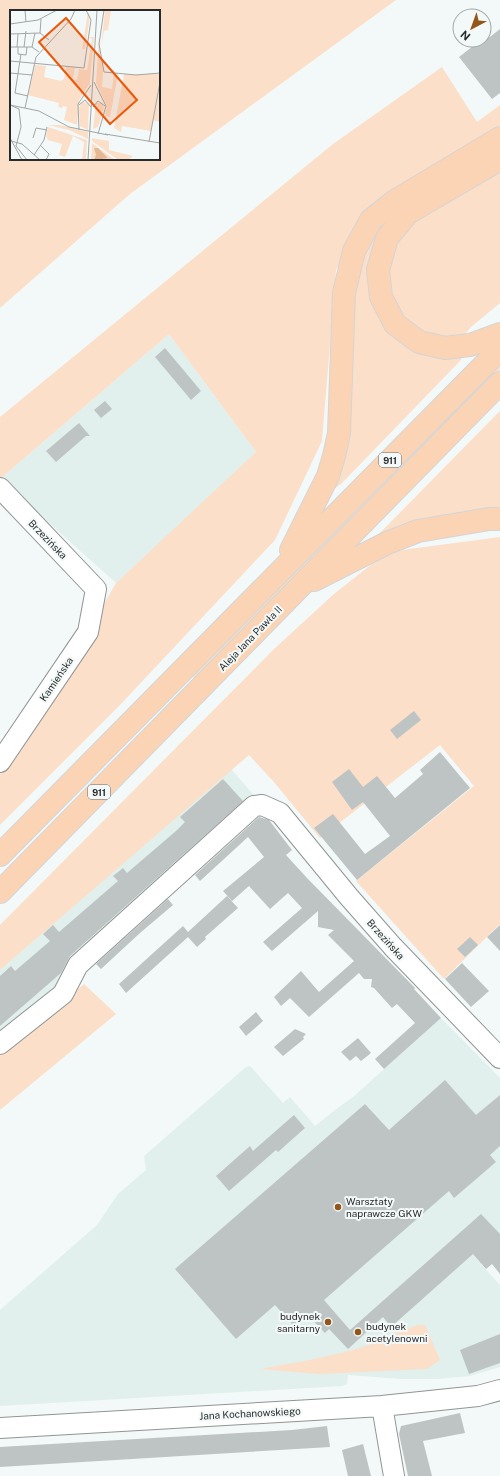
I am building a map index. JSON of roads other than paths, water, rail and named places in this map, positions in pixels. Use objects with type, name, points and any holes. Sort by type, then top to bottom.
[{"type":"main road","points":[[280,571],[328,476],[334,456],[339,433],[344,293],[354,251],[371,220],[395,201],[500,138]]},
{"type":"main road","points":[[500,159],[408,213],[387,238],[378,270],[381,297],[395,324],[419,342],[445,348],[470,345],[500,334]]},
{"type":"main road","name":"911","points":[[0,855],[500,349]]},
{"type":"main road","name":"Aleja Jana Pawła II","points":[[0,892],[500,383]]},
{"type":"main road","points":[[299,588],[387,544],[418,531],[489,519],[500,519]]},
{"type":"street","name":"Brzezińska","points":[[0,488],[96,589]]},
{"type":"street","name":"Kamieńska","points":[[0,762],[88,632],[96,589]]},
{"type":"street","name":"Brzezińska","points":[[0,1044],[63,994],[78,964],[254,806],[262,805],[280,813],[349,897],[393,947],[500,1058]]},
{"type":"street","name":"Jana Kochanowskiego","points":[[0,1428],[382,1406],[478,1396],[500,1390]]},
{"type":"street","points":[[382,1406],[394,1476]]},
{"type":"place","name":"Warsztaty naprawcze GKW","points":[[338,1207]]},
{"type":"place","name":"budynek sanitarny","points":[[328,1322]]},
{"type":"place","name":"budynek acetylenowni","points":[[358,1332]]}]
